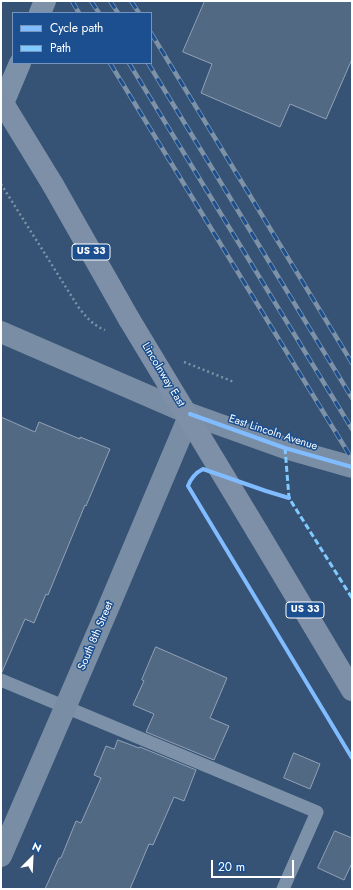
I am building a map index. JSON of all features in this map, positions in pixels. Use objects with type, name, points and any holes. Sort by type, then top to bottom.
[{"type":"highway","name":"Lincolnway East","points":[[1,100],[53,185],[129,319],[352,690]]},
{"type":"main road","name":"East Lincoln Avenue","points":[[1,332],[190,414],[285,448],[352,467]]},
{"type":"main road","name":"South 8th Street","points":[[1,856],[66,708],[190,414]]},
{"type":"street","points":[[40,12],[45,1]]},
{"type":"street","points":[[1,108],[20,64]]},
{"type":"lane","points":[[1,680],[317,812],[283,889]]},
{"type":"building","points":[[205,1],[352,1],[352,59],[326,119],[290,104],[280,127],[201,93],[212,64],[183,52]]},
{"type":"building","points":[[1,417],[35,432],[39,422],[80,439],[80,437],[110,449],[48,595],[46,594],[34,623],[25,619],[2,672]]},
{"type":"building","points":[[156,647],[227,678],[210,718],[229,726],[214,760],[146,732],[154,714],[133,705],[144,681],[142,680]]},
{"type":"building","points":[[118,740],[139,748],[140,747],[196,770],[184,801],[174,797],[153,845],[149,844],[130,889],[45,889],[59,858],[61,858],[76,821],[81,823],[101,778],[94,775],[106,746],[114,749]]},
{"type":"building","points":[[294,753],[320,764],[310,789],[284,778]]},
{"type":"building","points":[[335,831],[352,838],[352,863],[344,880],[318,868]]},
{"type":"railway","points":[[72,1],[78,12]]},
{"type":"railway","points":[[91,1],[98,12]]},
{"type":"railway","points":[[110,1],[117,12]]},
{"type":"railway","points":[[131,1],[138,12]]},
{"type":"railway","points":[[152,35],[352,363]]},
{"type":"railway","points":[[111,64],[352,459]]},
{"type":"railway","points":[[130,64],[352,429]]},
{"type":"railway","points":[[149,64],[352,398]]},
{"type":"marked path","points":[[285,448],[289,498],[352,598]]},
{"type":"cycle path","points":[[190,414],[285,448],[352,467]]},
{"type":"cycle path","points":[[289,498],[203,469],[194,476],[188,486],[352,758]]}]
